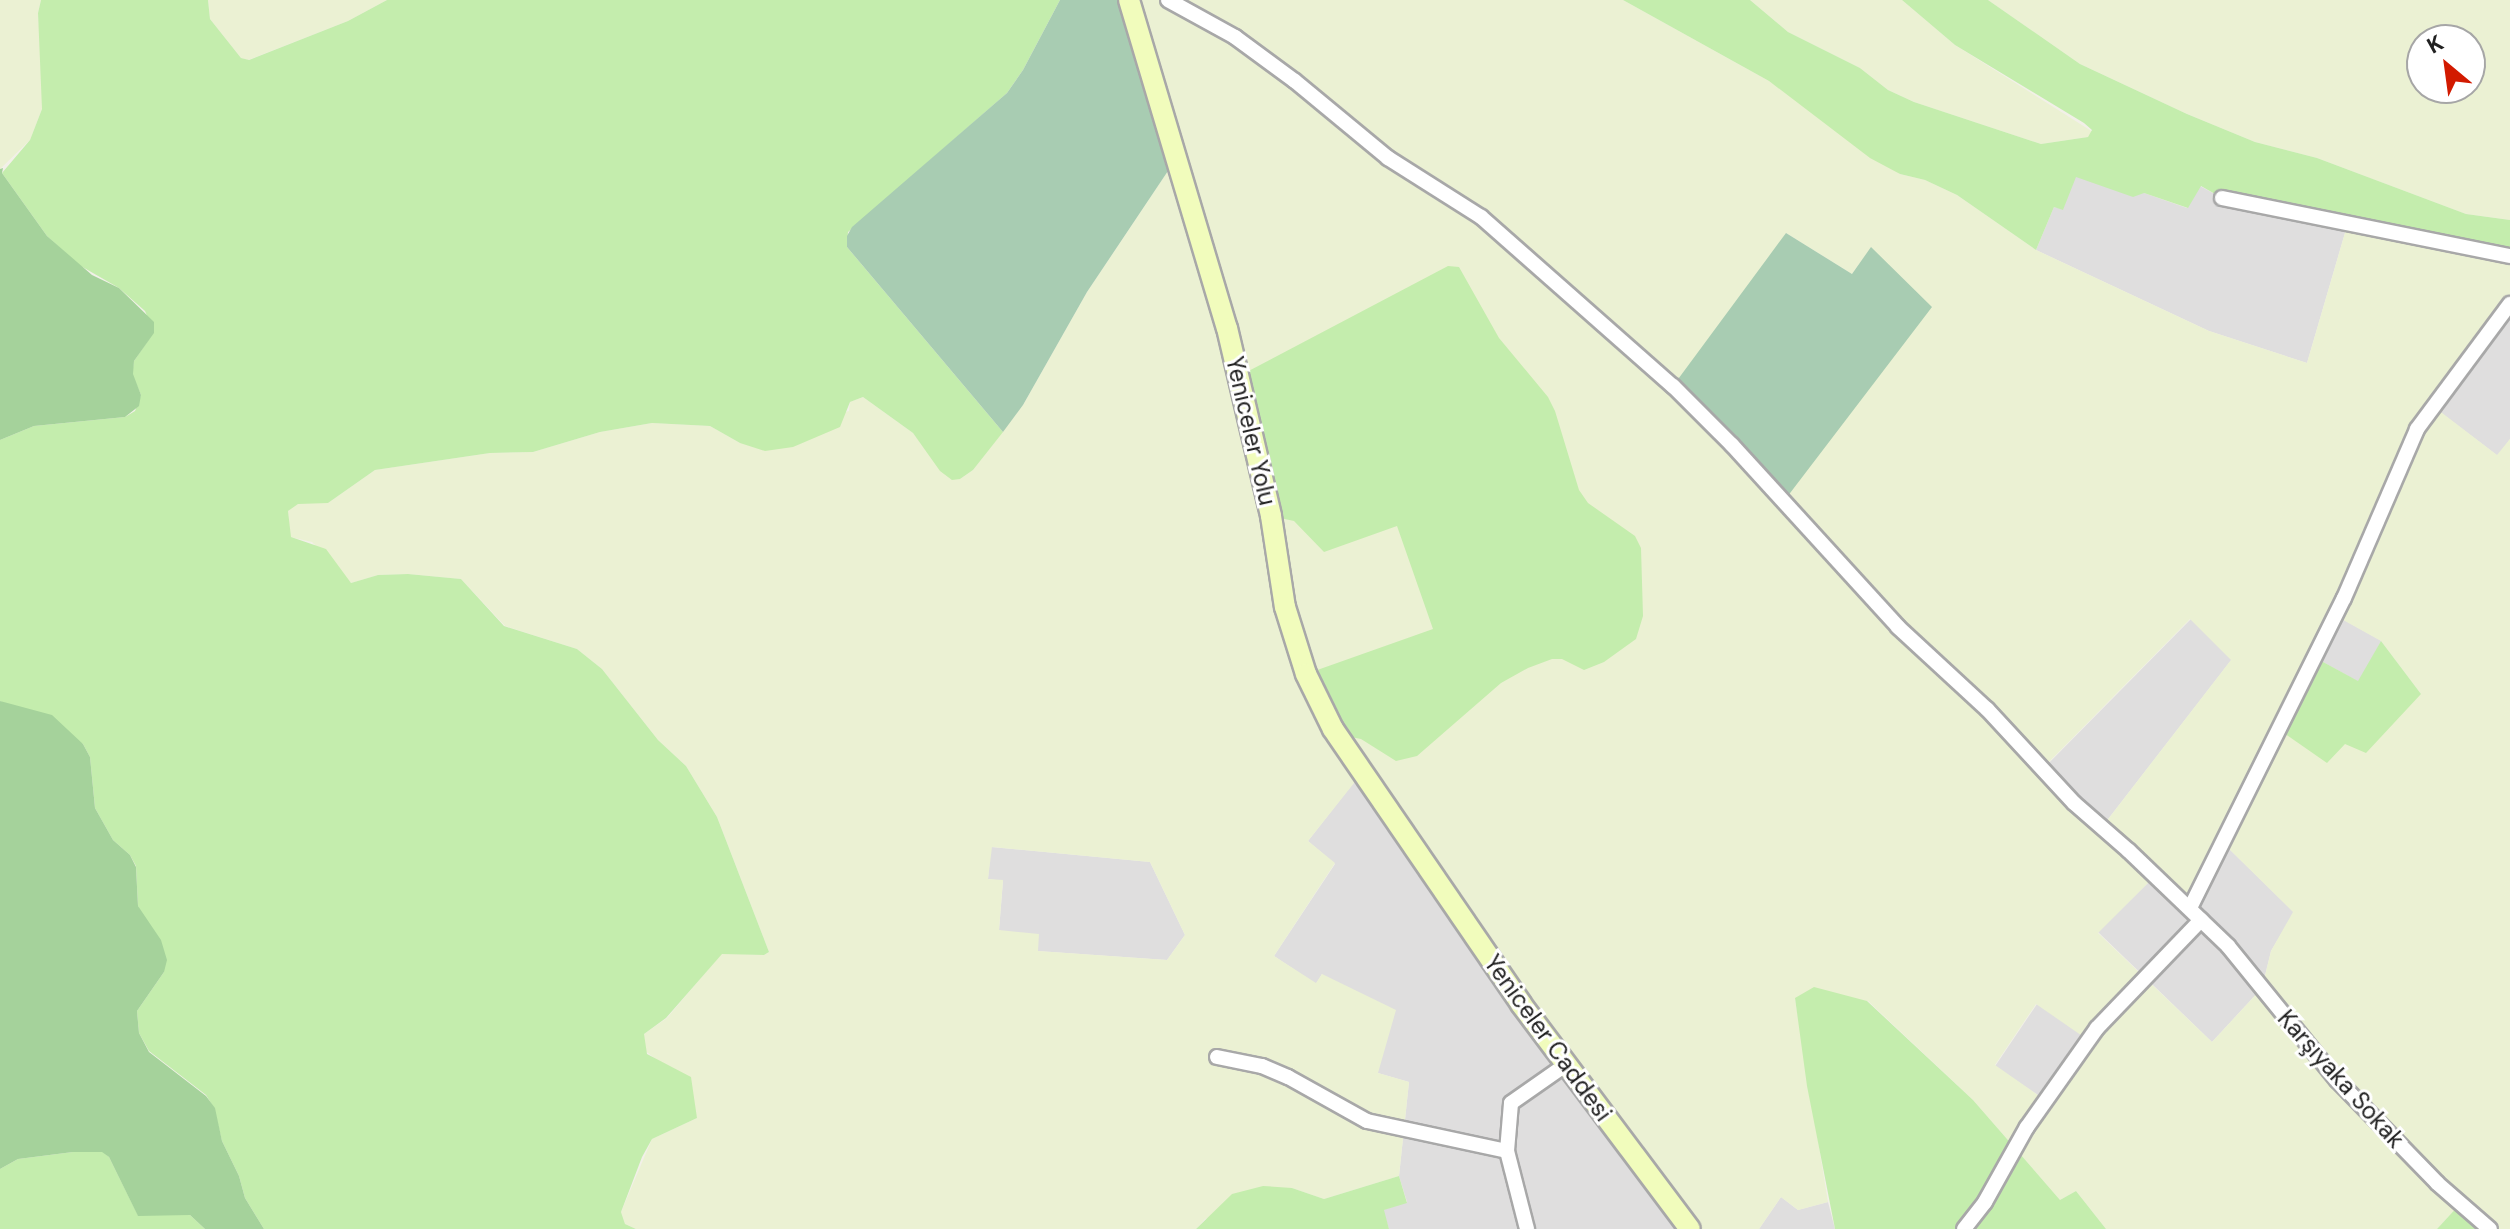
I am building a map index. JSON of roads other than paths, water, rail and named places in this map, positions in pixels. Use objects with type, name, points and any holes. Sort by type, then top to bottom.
[{"type":"street","name":"Yeniceler Yolu","points":[[1129,0],[1227,328],[1259,458],[1285,607],[1299,656],[1333,729],[1412,843]]},
{"type":"street","name":"Karşıyaka Sokak","points":[[1168,0],[1235,37],[1295,81],[1388,158],[1481,217],[1640,357],[1732,445],[1898,627],[1987,709],[2041,771],[2190,908],[2238,958],[2337,1080],[2437,1183],[2490,1229]]},
{"type":"street","points":[[2222,198],[2510,256]]},
{"type":"street","points":[[2190,908],[2344,598],[2417,429],[2510,304]]},
{"type":"street","name":"Yeniceler Caddesi","points":[[1412,843],[1521,1004],[1661,1195],[1690,1229]]},
{"type":"street","points":[[1964,1229],[1984,1204],[2027,1127],[2088,1039],[2128,992],[2201,920]]},
{"type":"street","points":[[1217,1057],[1262,1066],[1288,1077],[1367,1121],[1507,1151]]},
{"type":"street","points":[[1527,1229],[1507,1151],[1511,1103],[1567,1064]]}]
